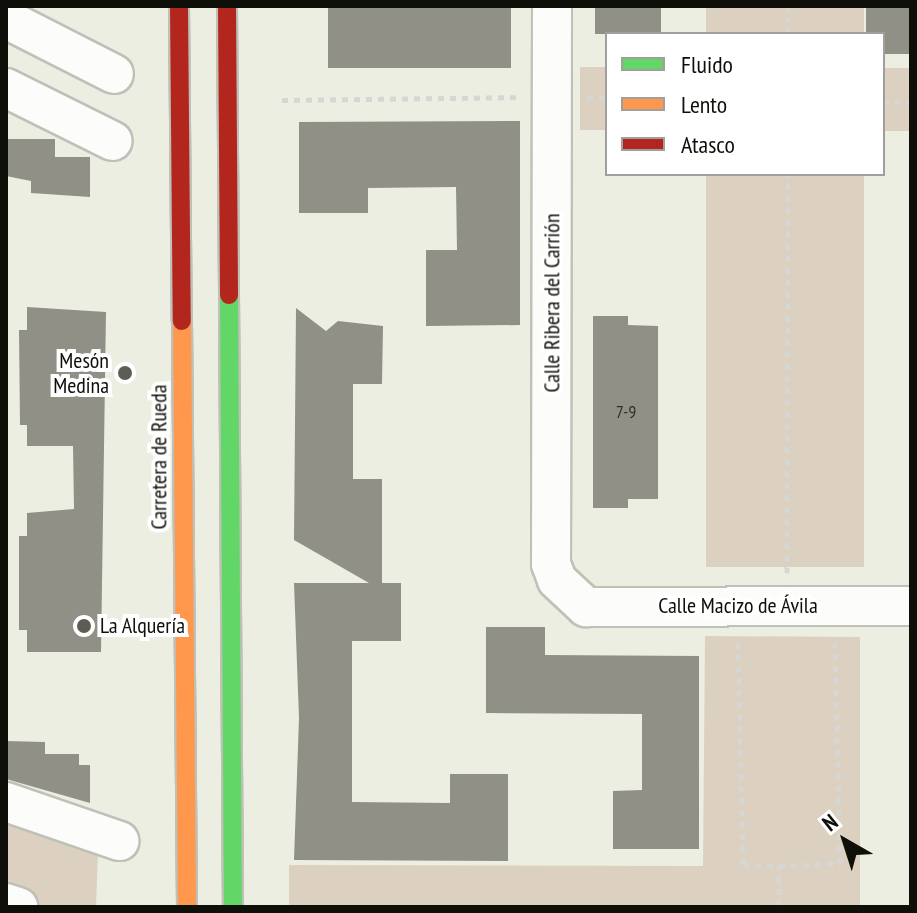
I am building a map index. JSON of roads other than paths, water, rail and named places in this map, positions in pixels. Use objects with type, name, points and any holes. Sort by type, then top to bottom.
[{"type":"street","name":"Carretera de Rueda","points":[[179,6],[187,907]]},
{"type":"street","points":[[227,6],[233,907]]},
{"type":"street","name":"Calle Ribera del Carrión","points":[[552,6],[551,564],[568,595]]},
{"type":"street","points":[[6,19],[114,74]]},
{"type":"street","points":[[6,88],[113,141]]},
{"type":"street","name":"Calle Macizo de Ávila","points":[[568,595],[586,607],[911,606]]},
{"type":"street","points":[[6,802],[119,841]]},
{"type":"street","points":[[6,903],[18,907]]},
{"type":"place","name":"Mesón Medina","points":[[125,373]]},
{"type":"place","name":"La Alquería","points":[[84,626]]}]
